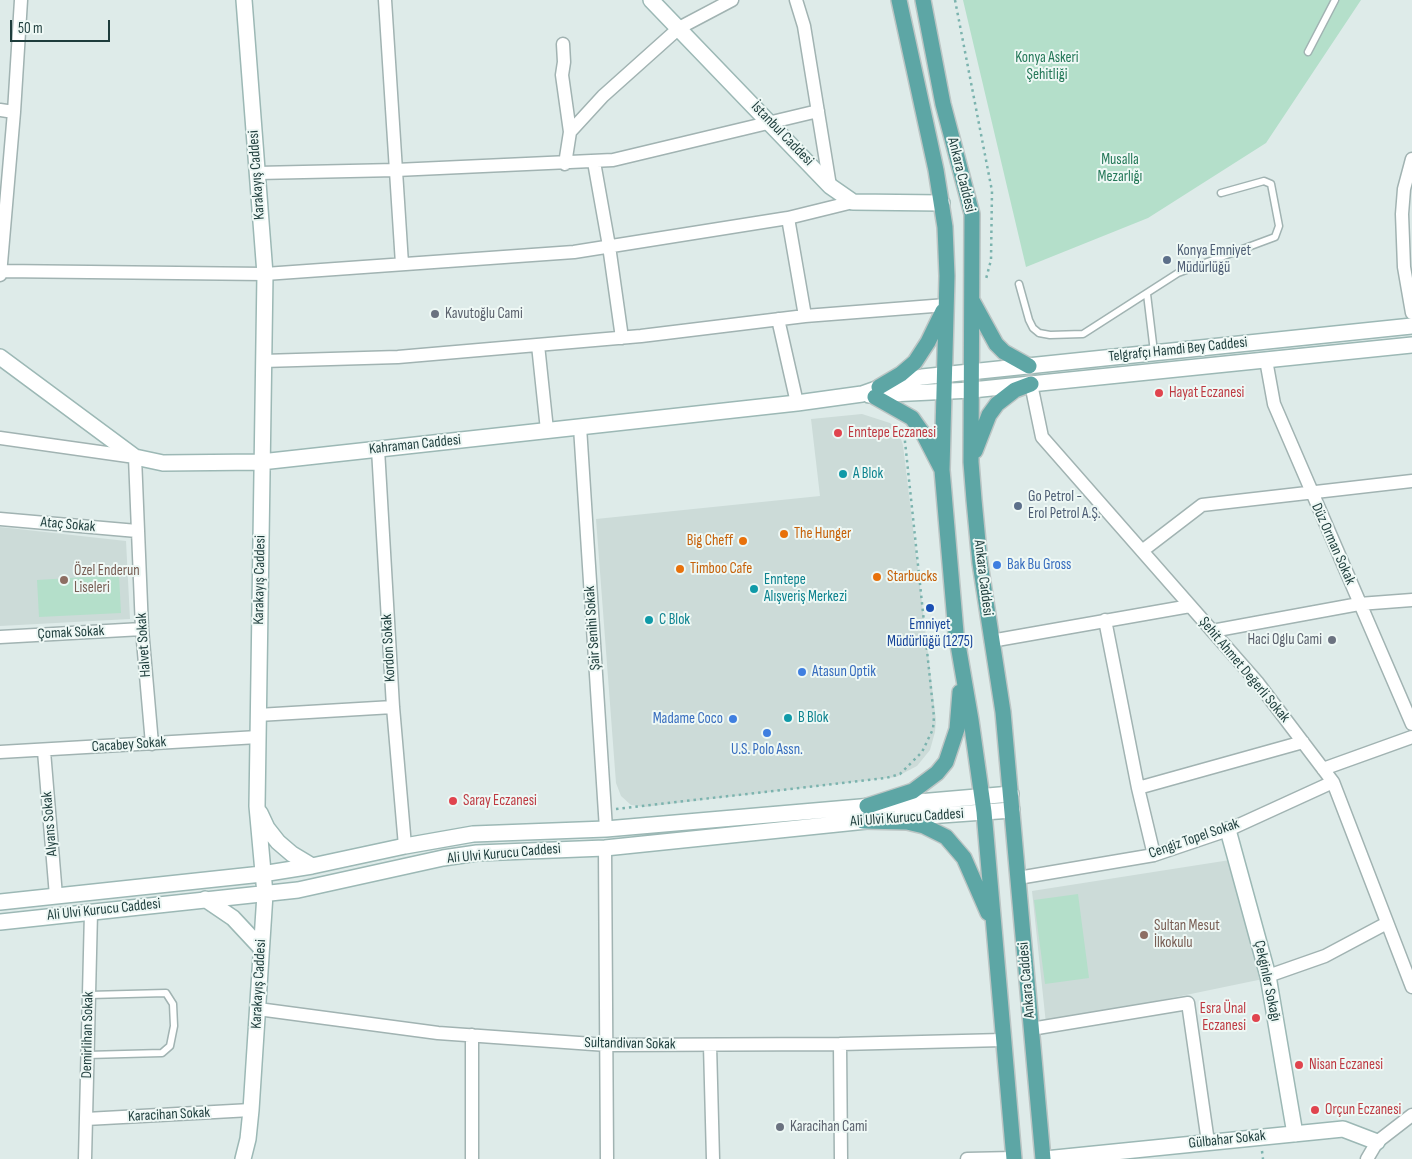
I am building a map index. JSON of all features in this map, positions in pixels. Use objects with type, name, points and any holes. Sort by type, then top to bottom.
[{"type":"main road","name":"Ankara Caddesi","points":[[899,0],[942,203],[947,255],[942,470],[956,633],[984,812],[1014,1159]]},
{"type":"main road","name":"Ankara Caddesi","points":[[923,0],[943,104],[972,214],[971,462],[980,563],[1003,712],[1044,1159]]},
{"type":"main road","points":[[971,297],[996,344],[1004,352],[1029,366]]},
{"type":"main road","points":[[942,470],[924,435],[912,418],[872,393],[901,374],[915,362],[928,342],[946,305]]},
{"type":"main road","points":[[971,462],[989,415],[997,404],[1015,390],[1030,384]]},
{"type":"main road","points":[[867,806],[913,791],[937,773],[946,762],[957,729],[960,705],[960,672],[956,633]]},
{"type":"main road","points":[[863,821],[906,822],[924,826],[946,837],[967,865],[994,928]]},
{"type":"street","points":[[21,0],[14,112],[0,273],[265,274],[574,252],[788,218],[853,202],[942,203]]},
{"type":"street","name":"Karakayış Caddesi","points":[[243,1159],[248,1139],[251,1110],[265,894],[257,806],[265,274],[244,0]]},
{"type":"street","points":[[385,0],[402,264]]},
{"type":"street","name":"İstanbul Caddesi","points":[[651,0],[830,186],[853,202]]},
{"type":"street","points":[[570,132],[603,96],[679,28],[732,0]]},
{"type":"street","points":[[796,0],[804,26],[830,186]]},
{"type":"street","points":[[563,44],[564,62],[562,75],[570,132],[565,164]]},
{"type":"street","points":[[0,110],[14,112]]},
{"type":"street","points":[[257,173],[565,164],[613,160],[818,111]]},
{"type":"street","points":[[1412,159],[1402,243],[1412,313]]},
{"type":"street","points":[[594,162],[610,246],[622,338]]},
{"type":"street","points":[[788,218],[805,316]]},
{"type":"street","points":[[263,361],[398,357],[622,338],[805,316],[946,305]]},
{"type":"street","points":[[778,319],[797,402]]},
{"type":"street","name":"Telgrafçı Hamdi Bey Caddesi","points":[[944,375],[1412,326]]},
{"type":"street","points":[[538,345],[547,430]]},
{"type":"street","name":"Telgrafçı Hamdi Bey Caddesi","points":[[944,391],[972,390],[1412,345]]},
{"type":"street","name":"Kahraman Caddesi","points":[[0,357],[135,457],[163,463],[261,462],[872,393],[944,391]]},
{"type":"street","name":"Düz Orman Sokak","points":[[1266,360],[1274,404],[1412,724]]},
{"type":"street","name":"Kahraman Caddesi","points":[[872,393],[915,378],[944,375]]},
{"type":"street","name":"Şehit Ahmet Değerli Sokak","points":[[1030,384],[1042,437],[1258,683],[1333,782],[1412,987]]},
{"type":"street","name":"Şair Senihi Sokak","points":[[580,427],[606,829]]},
{"type":"street","points":[[0,438],[135,457]]},
{"type":"street","name":"Kordon Sokak","points":[[378,449],[392,707],[405,846]]},
{"type":"street","name":"Halvet Sokak","points":[[135,457],[142,629],[152,744]]},
{"type":"street","points":[[1142,551],[1202,505],[1412,481]]},
{"type":"street","name":"Ataç Sokak","points":[[0,519],[137,531]]},
{"type":"street","points":[[1212,631],[1359,604],[1412,600]]},
{"type":"street","points":[[991,641],[1190,606]]},
{"type":"street","points":[[1105,620],[1138,788],[1154,855]]},
{"type":"street","name":"Çomak Sokak","points":[[0,637],[142,629]]},
{"type":"street","points":[[258,715],[392,707]]},
{"type":"street","name":"Cacabey Sokak","points":[[0,752],[44,751],[258,737]]},
{"type":"street","points":[[1323,769],[1412,737]]},
{"type":"street","points":[[1138,788],[1303,742]]},
{"type":"street","name":"Alyans Sokak","points":[[44,751],[56,896]]},
{"type":"street","name":"Cengiz Topel Sokak","points":[[1018,878],[1154,855],[1228,830],[1333,782]]},
{"type":"street","name":"Ali Ulvi Kurucu Caddesi","points":[[0,902],[262,874],[473,834],[606,829],[1011,794]]},
{"type":"street","points":[[257,806],[267,828],[278,842],[292,854],[312,866]]},
{"type":"street","name":"Ali Ulvi Kurucu Caddesi","points":[[0,922],[298,890],[443,858],[477,853],[605,848],[863,821],[1012,810]]},
{"type":"street","name":"Çekginler Sokağı","points":[[1228,830],[1268,976],[1295,1134]]},
{"type":"street","points":[[605,848],[607,1159]]},
{"type":"street","points":[[205,899],[233,918],[261,948]]},
{"type":"street","name":"Demirlihan Sokak","points":[[85,1159],[91,912]]},
{"type":"street","points":[[1268,976],[1326,956],[1387,924]]},
{"type":"street","points":[[1031,1029],[1188,1003],[1208,1142]]},
{"type":"street","name":"Sultandivan Sokak","points":[[258,1009],[472,1036],[607,1045],[840,1044],[1004,1040]]},
{"type":"street","points":[[472,1036],[472,1159]]},
{"type":"street","points":[[840,1044],[841,1159]]},
{"type":"street","points":[[710,1045],[713,1159]]},
{"type":"street","name":"Karacihan Sokak","points":[[86,1119],[251,1110]]},
{"type":"street","points":[[1367,1159],[1377,1142],[1412,1115]]},
{"type":"street","name":"Gülbahar Sokak","points":[[1044,1159],[1343,1129],[1377,1142]]},
{"type":"street","points":[[967,1159],[1014,1159]]},
{"type":"lane","points":[[1308,52],[1335,0]]},
{"type":"lane","points":[[1020,284],[1033,328],[1040,333],[1050,336],[1083,334],[1187,269],[1275,237],[1279,226],[1271,184],[1264,181],[1222,193]]},
{"type":"lane","points":[[1146,294],[1154,353]]},
{"type":"lane","points":[[87,1056],[162,1053],[170,1046],[174,1026],[173,1004],[166,993],[89,996]]},
{"type":"path","points":[[955,0],[992,191],[991,260],[986,281]]},
{"type":"path","points":[[605,810],[886,778],[900,774],[918,757],[928,742],[934,717],[904,426]]},
{"type":"shaded area","name":"Enntepe Alışveriş Merkezi","points":[[862,414],[890,423],[898,430],[903,445],[936,720],[930,750],[917,766],[896,777],[644,807],[631,805],[621,796],[616,783],[596,519],[820,496],[811,419]]},
{"type":"shaded area","name":"Özel Enderun Liseleri","points":[[0,527],[126,541],[130,619],[0,626]]},
{"type":"shaded area","name":"Sultan Mesut İlkokulu","points":[[1230,860],[1263,979],[1046,1024],[1032,891]]},
{"type":"green space","points":[[963,0],[1361,0],[1266,143],[1148,218],[1026,267]]},
{"type":"green space","points":[[119,575],[121,613],[39,617],[37,580]]},
{"type":"green space","points":[[1078,894],[1089,978],[1045,984],[1034,900]]},
{"type":"place","name":"Konya Emniyet Müdürlüğü","points":[[1167,260]]},
{"type":"place","name":"Kavutoğlu Cami","points":[[435,314]]},
{"type":"place","name":"Hayat Eczanesi","points":[[1159,393]]},
{"type":"place","name":"Enntepe Eczanesi","points":[[838,433]]},
{"type":"place","name":"A Blok","points":[[843,474]]},
{"type":"place","name":"Go Petrol - Erol Petrol A.Ş.","points":[[1018,506]]},
{"type":"place","name":"The Hunger","points":[[784,534]]},
{"type":"place","name":"Big Cheff","points":[[743,541]]},
{"type":"place","name":"Bak Bu Gross","points":[[997,565]]},
{"type":"place","name":"Timboo Cafe","points":[[680,569]]},
{"type":"place","name":"Starbucks","points":[[877,577]]},
{"type":"place","name":"Özel Enderun Liseleri","points":[[64,580]]},
{"type":"place","name":"Enntepe Alışveriş Merkezi","points":[[754,589]]},
{"type":"place","name":"Emniyet Müdürlüğü (1275)","points":[[930,608]]},
{"type":"place","name":"C Blok","points":[[649,620]]},
{"type":"place","name":"Haci Oglu Cami","points":[[1332,640]]},
{"type":"place","name":"Atasun Optik","points":[[802,672]]},
{"type":"place","name":"B Blok","points":[[788,718]]},
{"type":"place","name":"Madame Coco","points":[[733,719]]},
{"type":"place","name":"U.S. Polo Assn.","points":[[767,733]]},
{"type":"place","name":"Saray Eczanesi","points":[[453,801]]},
{"type":"place","name":"Sultan Mesut İlkokulu","points":[[1144,935]]},
{"type":"place","name":"Esra Ünal Eczanesi","points":[[1256,1018]]},
{"type":"place","name":"Nisan Eczanesi","points":[[1299,1065]]},
{"type":"place","name":"Orçun Eczanesi","points":[[1315,1110]]},
{"type":"place","name":"Karacihan Cami","points":[[780,1127]]},
{"type":"park label","name":"Konya Askeri Şehitliği","points":[[1047,66]]},
{"type":"park label","name":"Musalla Mezarlığı","points":[[1120,168]]}]
